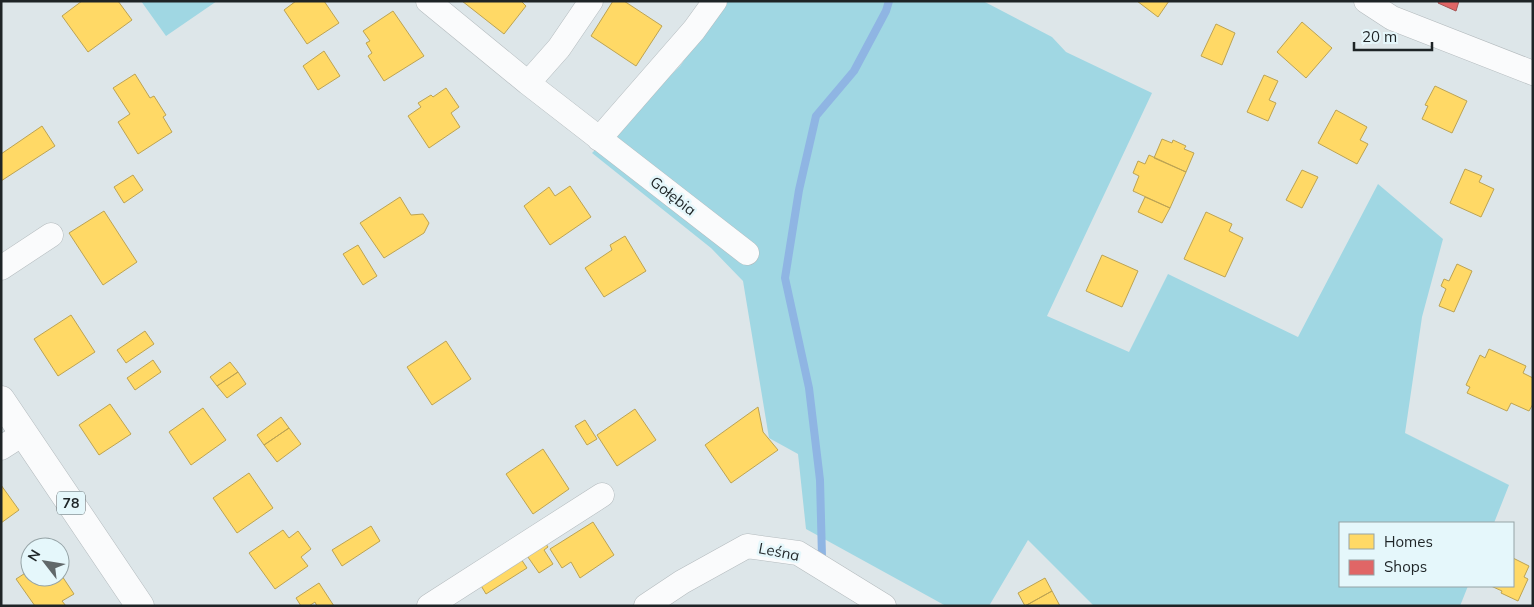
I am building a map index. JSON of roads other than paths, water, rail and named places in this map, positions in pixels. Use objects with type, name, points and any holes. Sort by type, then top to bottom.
[{"type":"main road","name":"78","points":[[1,400],[140,606]]},
{"type":"street","name":"Gołębia","points":[[428,1],[528,83],[747,253]]},
{"type":"street","points":[[528,83],[559,48],[591,1]]},
{"type":"street","points":[[599,138],[694,30],[715,1]]},
{"type":"street","points":[[1366,1],[1392,18],[1533,73]]},
{"type":"street","points":[[1,268],[51,235]]},
{"type":"street","points":[[1,448],[24,434]]},
{"type":"street","points":[[429,606],[602,495]]},
{"type":"street","name":"Leśna","points":[[646,606],[682,582],[747,546],[798,553],[884,606]]},
{"type":"waterway","points":[[822,557],[820,480],[809,388],[785,278],[799,190],[816,116],[854,71],[886,11],[889,1]]}]
